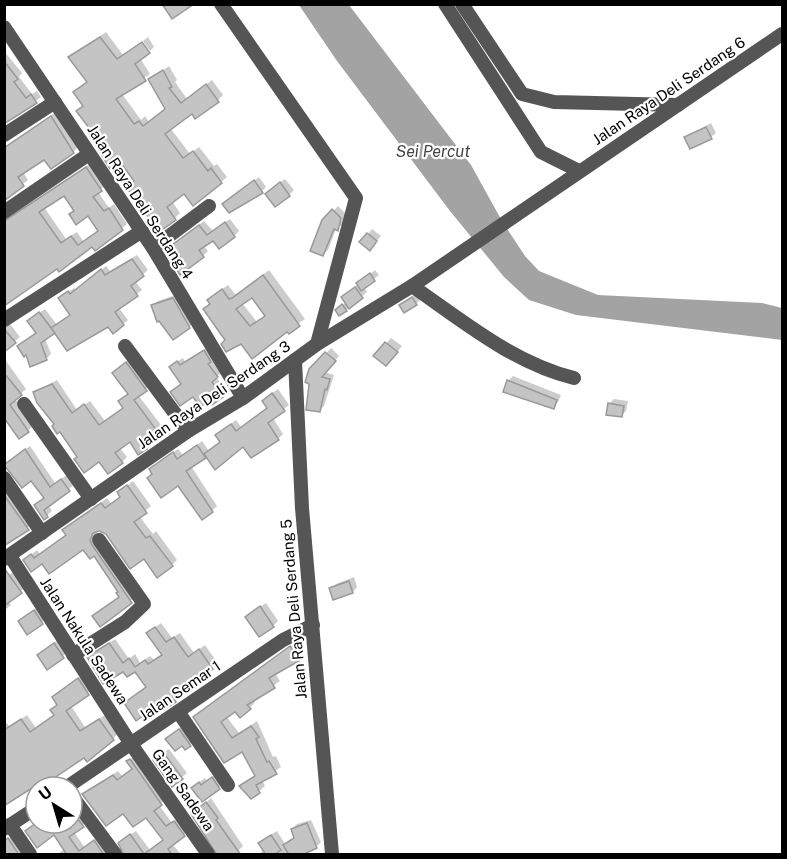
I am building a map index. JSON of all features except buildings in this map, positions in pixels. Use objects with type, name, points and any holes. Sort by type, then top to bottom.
[{"type":"street","points":[[220,4],[356,198],[317,344]]},
{"type":"street","points":[[445,4],[541,152],[576,173]]},
{"type":"street","points":[[462,4],[522,94],[554,102],[678,105]]},
{"type":"street","name":"Jalan Raya Deli Serdang 4","points":[[6,32],[142,231],[243,398]]},
{"type":"street","name":"Jalan Raya Deli Serdang 6","points":[[445,262],[783,34]]},
{"type":"street","points":[[4,135],[55,102]]},
{"type":"street","points":[[4,212],[89,154]]},
{"type":"street","points":[[153,248],[209,206]]},
{"type":"street","points":[[4,320],[142,231]]},
{"type":"street","name":"Jalan Raya Deli Serdang 3","points":[[7,558],[188,431],[243,398],[317,344],[412,286],[445,262]]},
{"type":"street","points":[[412,286],[516,357],[546,371],[574,378]]},
{"type":"street","points":[[125,346],[188,431]]},
{"type":"street","name":"Jalan Raya Deli Serdang 5","points":[[295,360],[309,626],[332,855]]},
{"type":"street","points":[[24,404],[91,499]]},
{"type":"street","points":[[4,478],[42,533]]},
{"type":"street","points":[[73,655],[144,607],[136,589],[99,540]]},
{"type":"street","name":"Jalan Nakula Sadewa","points":[[7,558],[131,744]]},
{"type":"street","name":"Jalan Semar 1","points":[[84,776],[283,640],[309,626]]},
{"type":"street","points":[[179,713],[228,785]]},
{"type":"street","name":"Gang Sadewa","points":[[131,744],[208,855]]},
{"type":"street","points":[[84,812],[115,855]]},
{"type":"street","points":[[24,816],[7,827],[30,855]]},
{"type":"water","name":"Sei Percut","points":[[299,5],[349,5],[471,165],[502,221],[525,256],[539,271],[598,295],[762,303],[782,308],[782,340],[576,315],[529,300],[504,277],[450,211],[337,61]]}]
